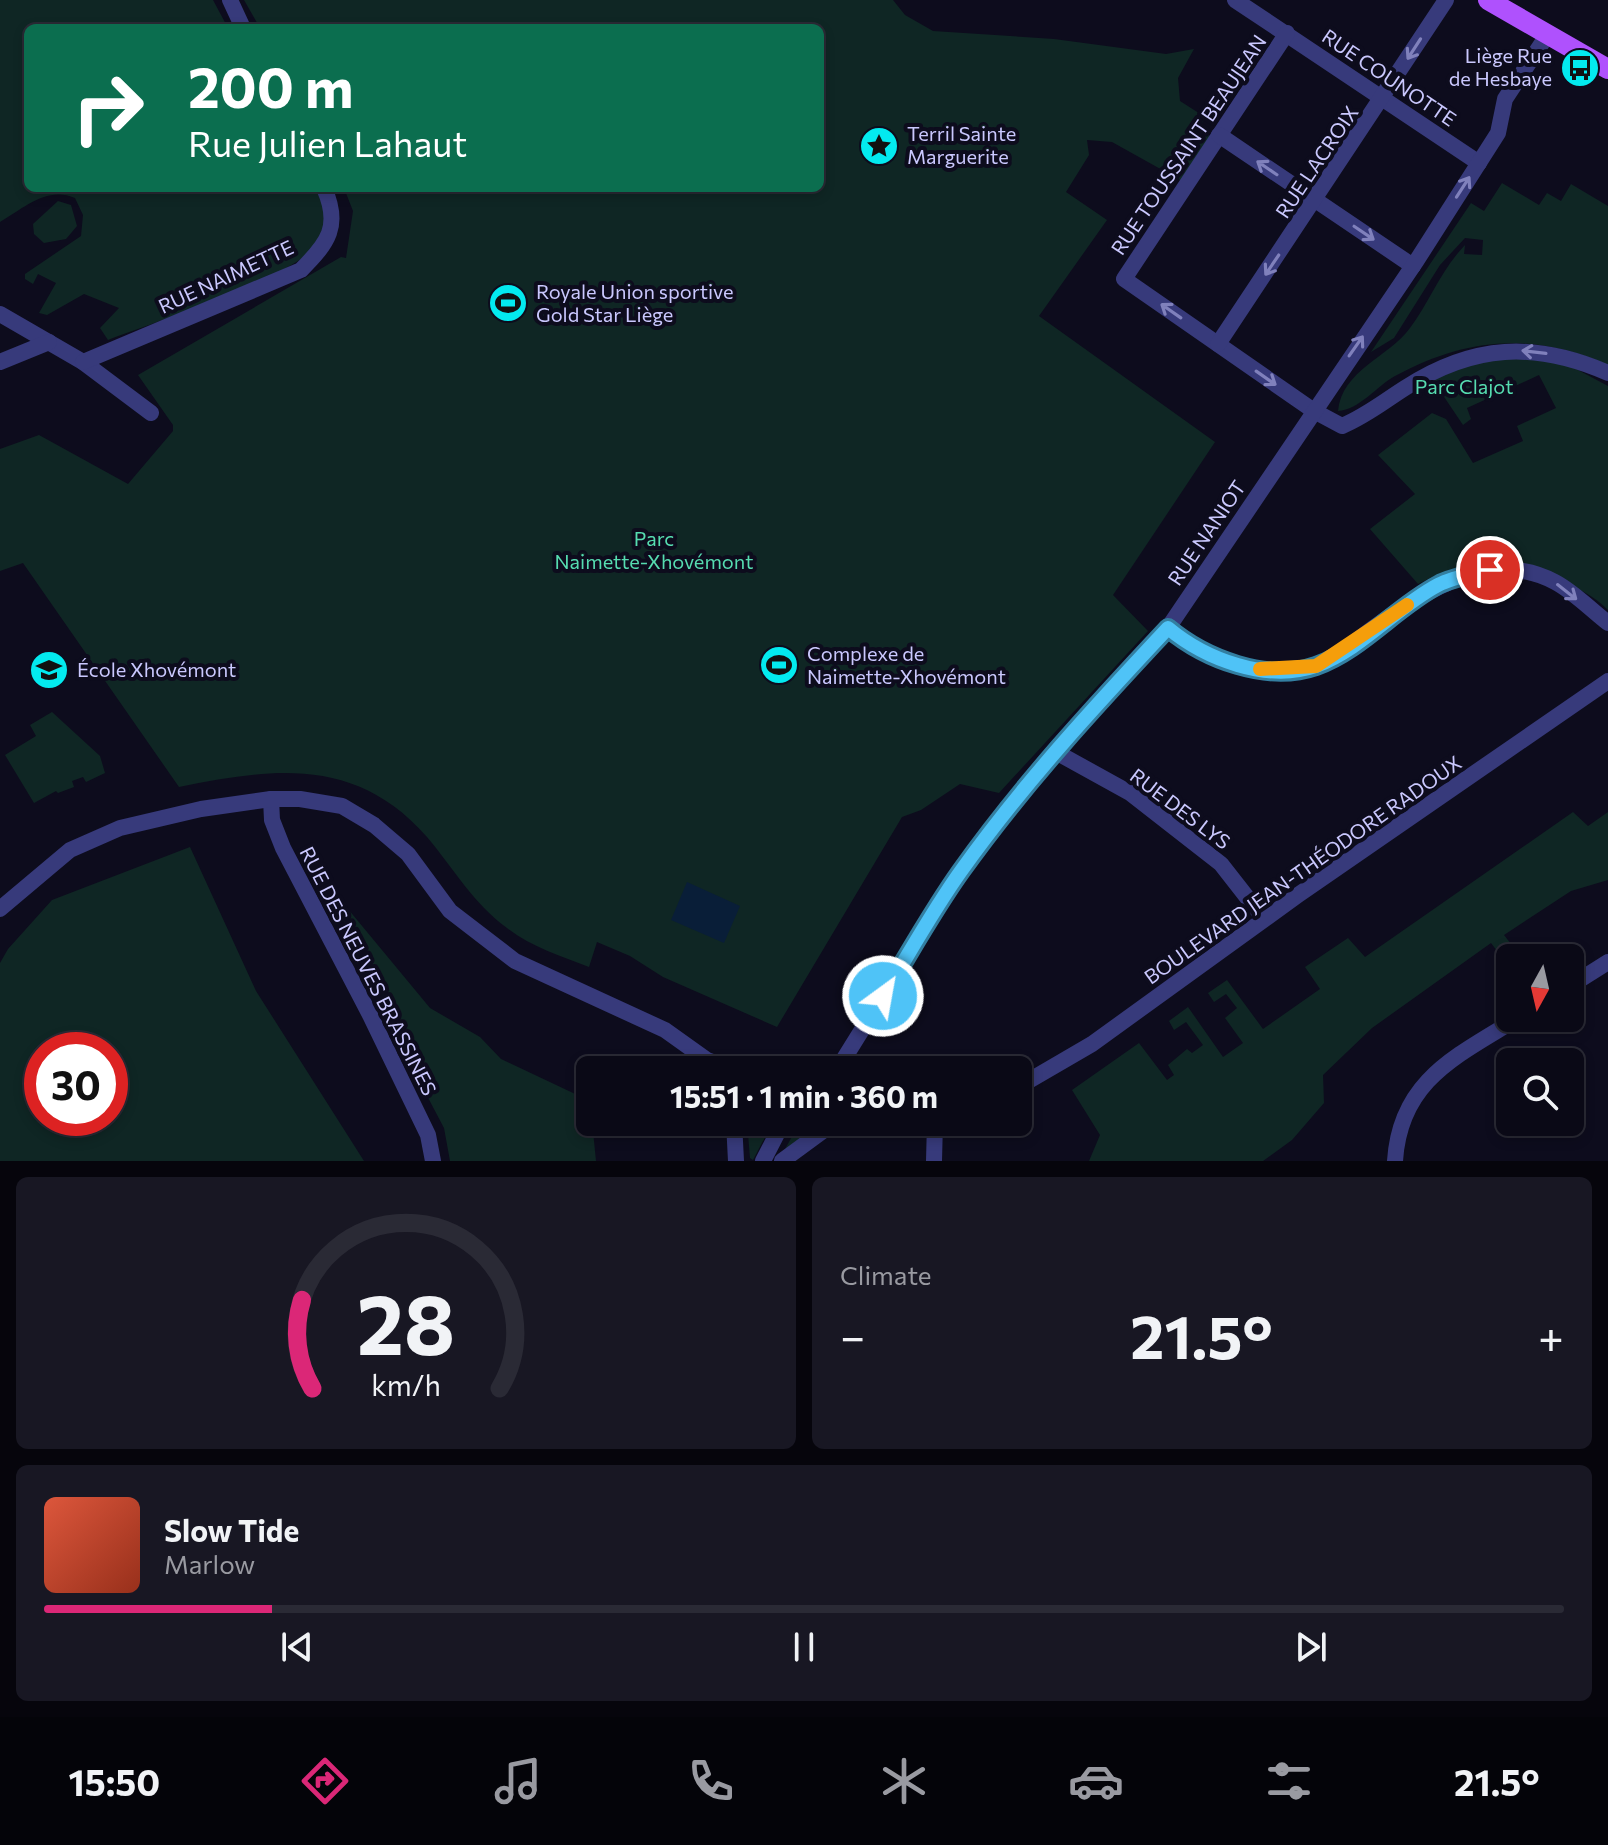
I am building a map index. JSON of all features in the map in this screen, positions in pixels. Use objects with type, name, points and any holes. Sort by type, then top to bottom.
[{"type":"main road","points":[[1488,0],[1608,69]]},
{"type":"street","points":[[230,0],[241,24]]},
{"type":"street","name":"RUE COUNOTTE","points":[[1235,0],[1479,163]]},
{"type":"street","name":"RUE LACROIX","points":[[1218,344],[1446,0]]},
{"type":"street","name":"RUE TOUSSAINT BEAUJEAN","points":[[1218,344],[1124,279],[1287,33]]},
{"type":"street","name":"RUE NANIOT","points":[[846,1056],[960,872],[1054,751],[1168,628],[1413,266],[1479,163],[1498,133],[1505,99],[1548,34]]},
{"type":"street","points":[[1219,135],[1413,266]]},
{"type":"street","name":"RUE NAIMETTE","points":[[83,362],[301,270],[327,244],[334,212],[326,192]]},
{"type":"street","points":[[0,314],[83,362],[151,413]]},
{"type":"street","points":[[0,362],[49,342]]},
{"type":"street","points":[[1218,344],[1314,411],[1342,426],[1365,417],[1407,386],[1489,352],[1525,350],[1562,356],[1608,373]]},
{"type":"street","points":[[1168,628],[1197,649],[1231,663],[1261,669],[1316,666],[1440,584],[1490,570],[1530,574],[1555,582],[1608,623]]},
{"type":"street","name":"BOULEVARD JEAN-THÉODORE RADOUX","points":[[1032,1079],[1092,1044],[1264,919],[1608,681]]},
{"type":"street","name":"RUE DES LYS","points":[[1054,751],[1130,793],[1221,864],[1264,919]]},
{"type":"street","points":[[0,909],[70,850],[120,828],[201,809],[271,799],[300,799],[342,806],[374,825],[408,854],[450,911],[515,961],[665,1030],[698,1056]]},
{"type":"street","name":"RUE DES NEUVES BRASSINES","points":[[271,799],[272,820],[283,848],[377,1028],[428,1135],[433,1161]]},
{"type":"street","points":[[1584,977],[1608,962]]},
{"type":"street","points":[[1395,1161],[1397,1136],[1417,1091],[1444,1064],[1496,1032]]},
{"type":"street","points":[[735,1136],[736,1161]]},
{"type":"street","points":[[763,1161],[776,1136]]},
{"type":"street","points":[[782,1161],[816,1136]]},
{"type":"street","points":[[934,1161],[935,1136]]},
{"type":"green space","points":[[0,0],[213,0],[226,24],[24,24],[24,192],[322,192],[324,202],[319,242],[307,254],[256,283],[108,340],[100,328],[119,308],[84,294],[47,315],[39,313],[56,283],[38,274],[33,284],[25,279],[25,274],[81,236],[83,215],[75,198],[65,195],[45,197],[0,222]]},
{"type":"green space","name":"Parc Naimette-Xhovémont","points":[[244,0],[893,0],[905,15],[933,31],[1054,39],[1166,54],[1194,49],[1178,78],[1180,101],[1205,117],[1202,123],[1211,139],[1182,181],[1112,142],[1087,140],[1089,155],[1066,192],[1107,220],[1039,316],[1215,442],[1113,595],[1148,631],[999,793],[960,784],[921,810],[902,817],[777,1027],[663,977],[630,956],[597,942],[589,967],[526,941],[484,908],[427,837],[400,811],[371,792],[311,774],[280,773],[247,775],[179,787],[23,563],[0,571],[0,449],[39,435],[128,484],[173,431],[173,425],[138,375],[341,257],[346,258],[353,211],[346,192],[824,192],[824,24],[258,24]]},
{"type":"green space","points":[[1502,183],[1539,205],[1547,193],[1561,201],[1571,184],[1608,206],[1608,365],[1553,347],[1500,344],[1474,347],[1422,363],[1388,380],[1353,407],[1338,411],[1348,385],[1410,328],[1465,245],[1464,254],[1482,255],[1483,240],[1465,238],[1440,265],[1394,338],[1371,352],[1471,203],[1484,211]]},
{"type":"green space","points":[[58,201],[71,205],[77,226],[66,239],[44,243],[34,234],[33,224]]},
{"type":"green space","name":"Parc Clajot","points":[[1490,355],[1563,362],[1608,386],[1608,610],[1577,588],[1512,568],[1470,566],[1448,570],[1418,584],[1370,529],[1415,494],[1378,455],[1432,413],[1446,419],[1473,463],[1523,441],[1517,426],[1556,408],[1539,375],[1467,408],[1471,419],[1463,425],[1432,379]]},
{"type":"green space","points":[[52,712],[100,756],[105,773],[86,782],[83,777],[72,781],[74,787],[56,791],[34,803],[5,755],[36,736],[30,725]]},
{"type":"green space","points":[[1573,812],[1588,826],[1608,812],[1608,880],[1571,891],[1504,935],[1511,944],[1496,944],[1496,950],[1491,943],[1372,1028],[1323,1075],[1324,1103],[1292,1140],[1263,1161],[1089,1161],[1100,1135],[1072,1090],[1139,1043],[1167,1080],[1174,1075],[1168,1065],[1187,1049],[1192,1053],[1203,1045],[1186,1022],[1174,1030],[1169,1021],[1188,1007],[1223,1057],[1243,1043],[1225,1018],[1237,1008],[1226,994],[1214,1002],[1208,993],[1227,980],[1263,1029],[1320,989],[1305,967],[1348,938],[1365,957]]},
{"type":"green space","points":[[190,847],[256,991],[364,1161],[0,1161],[0,963],[8,949],[52,900]]},
{"type":"green space","points":[[348,909],[430,1008],[480,1037],[501,1059],[576,1094],[576,1136],[594,1136],[596,1161],[450,1161],[444,1128],[334,919]]},
{"type":"green space","points":[[748,1136],[766,1136],[753,1160],[750,1158]]},
{"type":"green space","points":[[792,1136],[803,1136],[784,1151]]},
{"type":"water","points":[[687,882],[740,906],[724,943],[671,920]]},
{"type":"slow traffic","points":[[1260,669],[1316,666],[1348,648],[1407,605]]},
{"type":"place","name":"Liège Rue de Hesbaye","points":[[1580,68]]},
{"type":"place","name":"Terril Sainte Marguerite","points":[[879,146]]},
{"type":"place","name":"Royale Union sportive Gold Star Liège","points":[[508,303]]},
{"type":"place","name":"Complexe de Naimette-Xhovémont","points":[[779,665]]},
{"type":"place","name":"École Xhovémont","points":[[49,670]]},
{"type":"route","points":[[883,996],[960,872],[1016,799],[1054,751],[1168,628],[1207,655],[1231,663],[1261,669],[1316,666],[1348,648],[1440,584],[1490,570]]}]
